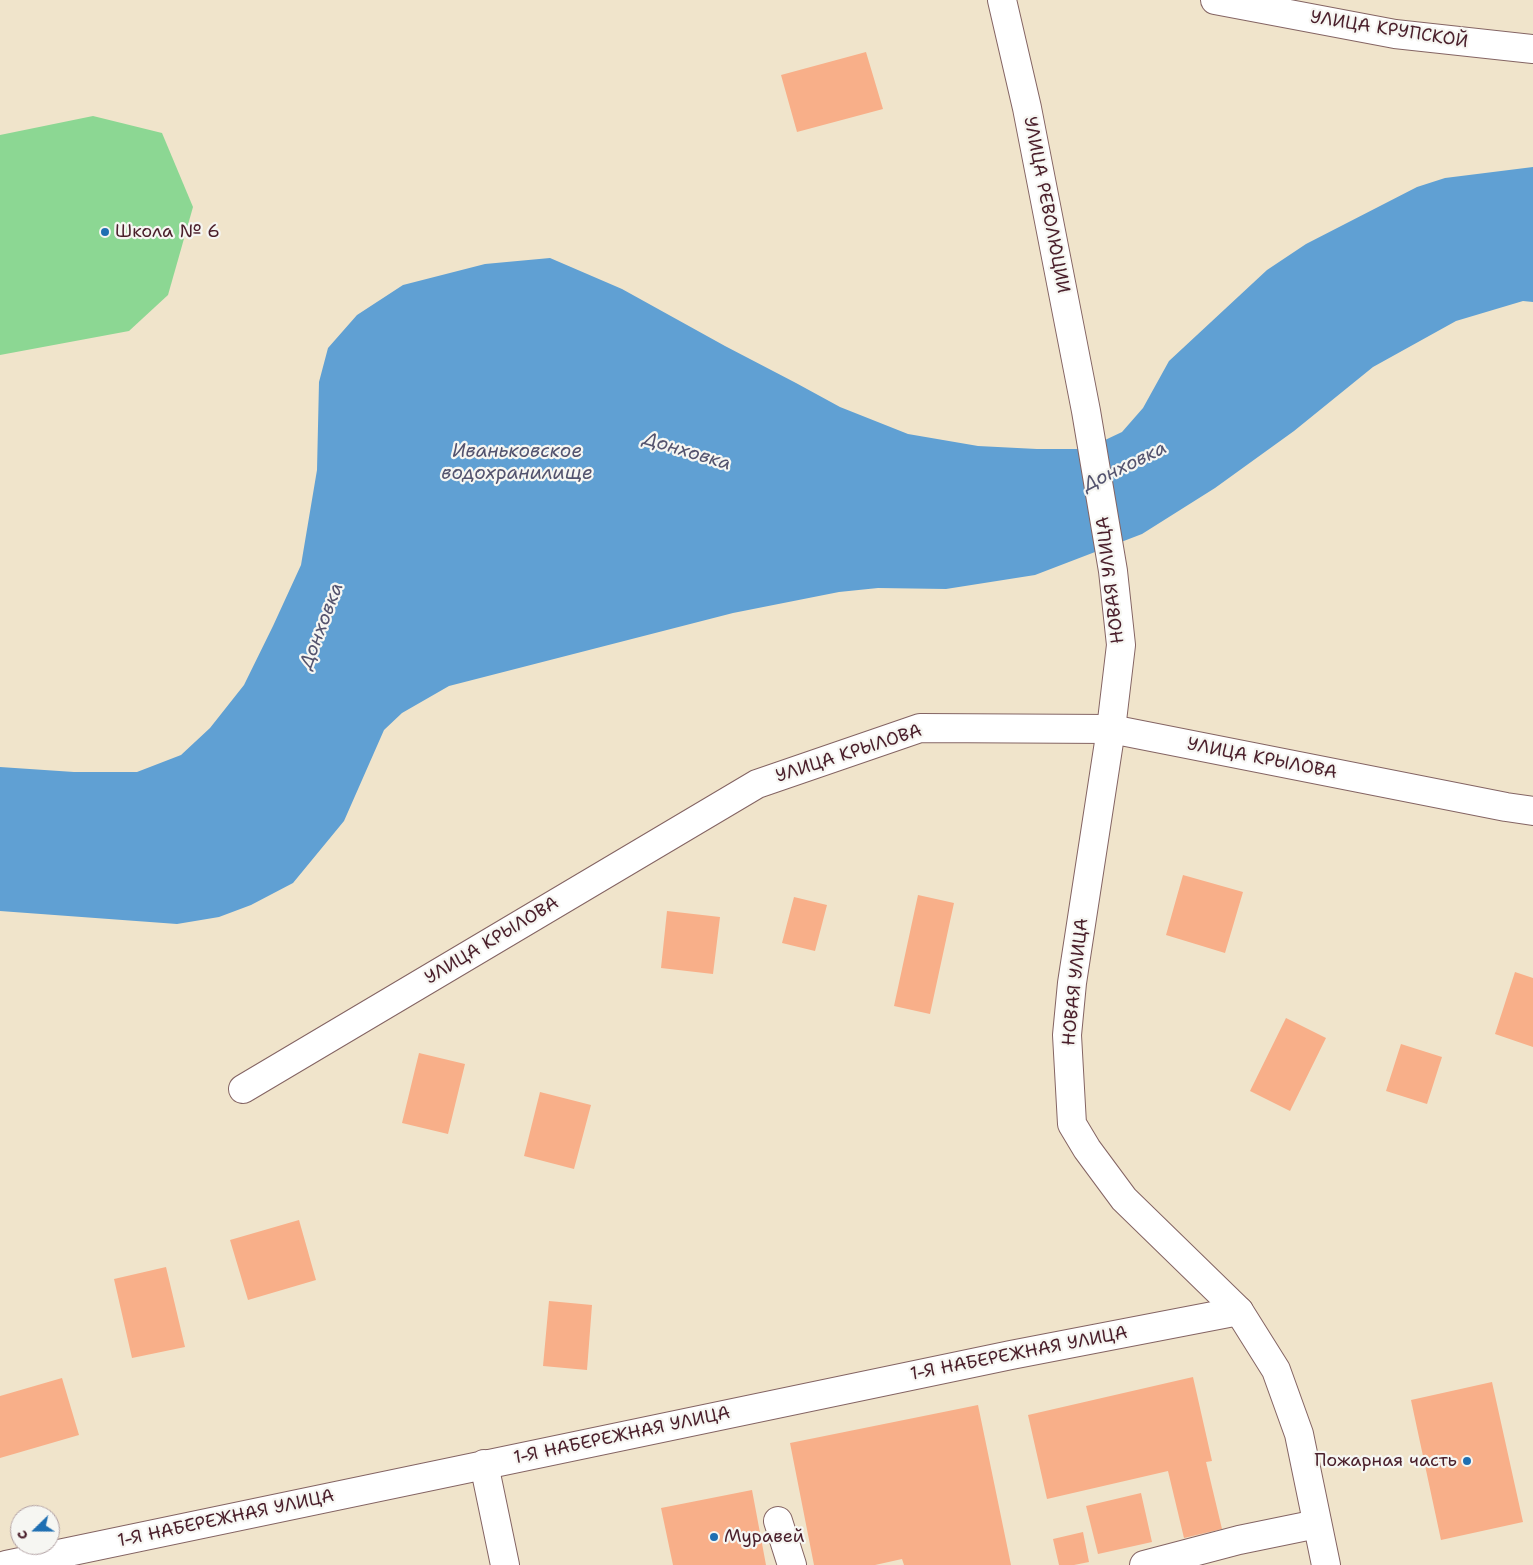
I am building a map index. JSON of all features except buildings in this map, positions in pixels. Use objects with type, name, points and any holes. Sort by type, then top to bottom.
[{"type":"street","name":"УЛИЦА РЕВОЛЮЦИИ","points":[[1002,0],[1027,108],[1086,411]]},
{"type":"street","name":"УЛИЦА КРУПСКОЙ","points":[[1215,0],[1395,34],[1533,49]]},
{"type":"street","name":"НОВАЯ УЛИЦА","points":[[1086,411],[1112,570],[1121,645],[1111,729],[1072,983],[1067,1035],[1072,1124],[1087,1150],[1124,1199],[1239,1311],[1276,1370],[1299,1434],[1326,1565]]},
{"type":"street","name":"УЛИЦА КРЫЛОВА","points":[[242,1089],[757,784],[920,728],[1111,729],[1506,807],[1533,810]]},
{"type":"street","name":"1-Я НАБЕРЕЖНАЯ УЛИЦА","points":[[6,1565],[1012,1355],[1239,1311]]},
{"type":"street","points":[[484,1464],[504,1565]]},
{"type":"street","points":[[778,1521],[792,1565]]},
{"type":"street","points":[[1144,1565],[1239,1540],[1317,1524]]},
{"type":"green space","points":[[93,116],[162,133],[193,207],[168,295],[129,331],[0,355],[0,135]]},
{"type":"water","name":"Иваньковское водохранилище","points":[[1533,167],[1533,302],[1523,301],[1456,321],[1373,367],[1294,431],[1215,488],[1142,534],[1035,575],[946,589],[878,588],[839,592],[733,613],[449,686],[402,713],[384,730],[344,821],[293,883],[251,905],[219,917],[177,924],[0,911],[0,767],[74,772],[137,772],[181,755],[210,728],[244,685],[301,565],[317,470],[319,382],[328,348],[357,315],[403,285],[485,264],[550,258],[622,289],[840,407],[908,434],[978,446],[1086,449],[1122,432],[1143,408],[1169,361],[1267,270],[1306,244],[1417,187],[1445,178]]},
{"type":"place","name":"Школа № 6","points":[[105,232]]},
{"type":"place","name":"Пожарная часть","points":[[1467,1461]]},
{"type":"place","name":"Муравей","points":[[714,1537]]},
{"type":"water label","name":"Донховка","points":[[687,452]]},
{"type":"water label","name":"Донховка","points":[[1125,467]]},
{"type":"water label","name":"Донховка","points":[[322,626]]}]
